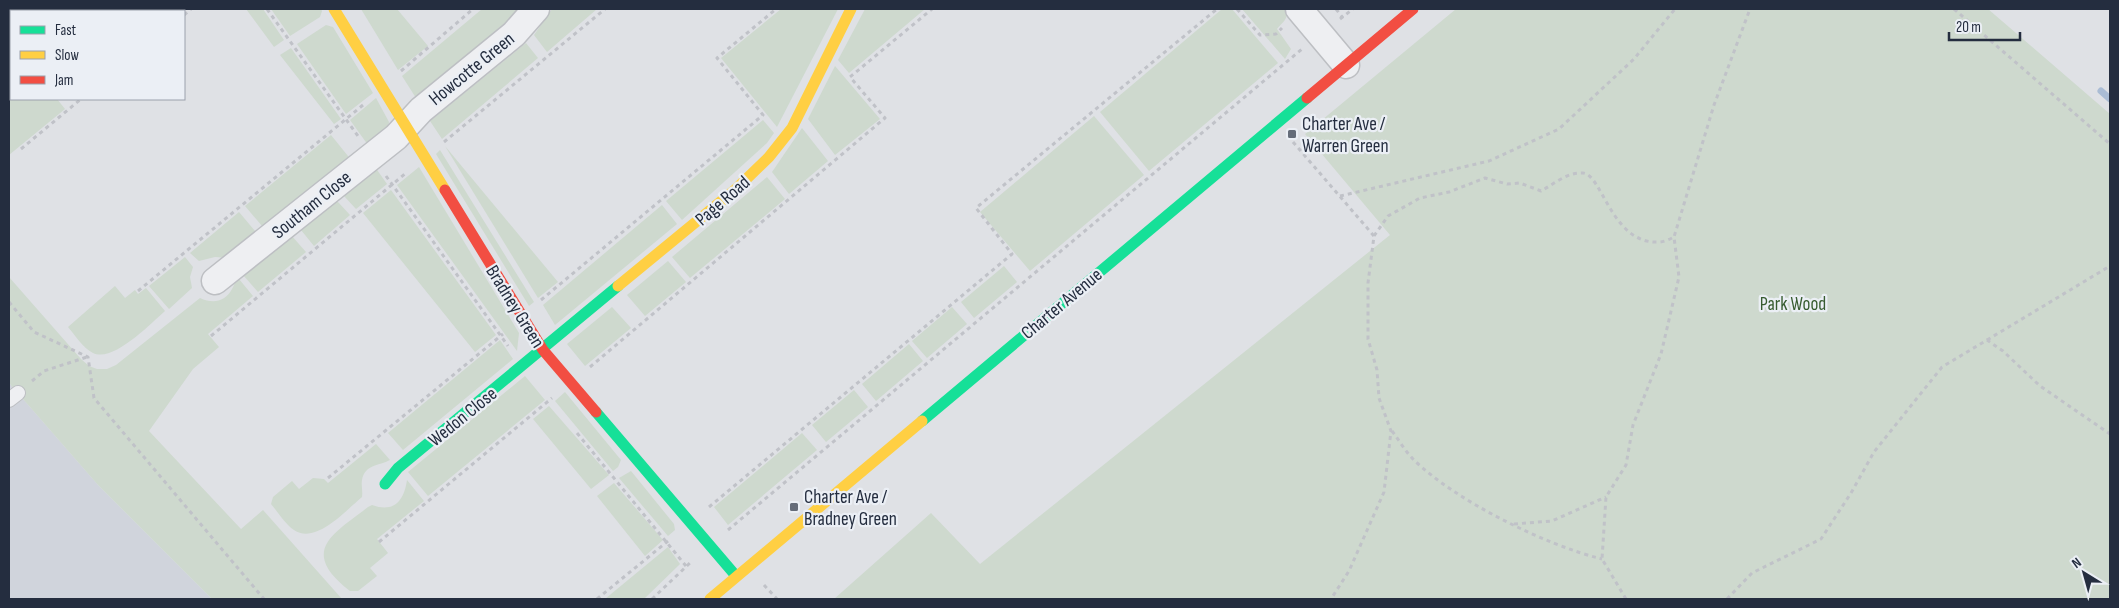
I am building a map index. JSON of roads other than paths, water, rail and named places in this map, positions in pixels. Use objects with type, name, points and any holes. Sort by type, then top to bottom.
[{"type":"street","name":"Bradney Green","points":[[334,9],[384,88],[542,350],[736,576]]},
{"type":"street","name":"Howcotte Green","points":[[406,127],[420,110],[514,34],[536,9]]},
{"type":"street","name":"Page Road","points":[[542,350],[736,189],[769,157],[792,128],[852,9]]},
{"type":"street","points":[[1299,9],[1346,65]]},
{"type":"street","name":"Charter Avenue","points":[[710,599],[1413,9]]},
{"type":"street","name":"Southam Close","points":[[215,281],[406,127]]},
{"type":"street","name":"Wedon Close","points":[[385,484],[398,468],[542,350]]},
{"type":"waterway","points":[[2101,91],[2110,99]]},
{"type":"place","name":"Charter Ave / Warren Green","points":[[1292,134]]},
{"type":"place","name":"Charter Ave / Bradney Green","points":[[794,507]]},
{"type":"park label","name":"Park Wood","points":[[1793,303]]}]
